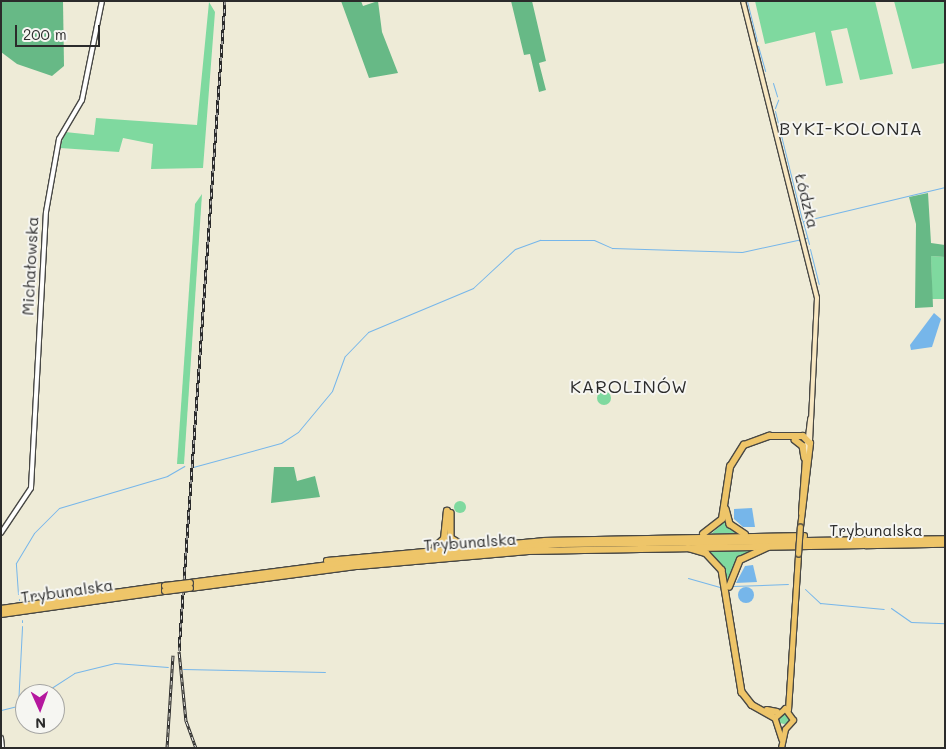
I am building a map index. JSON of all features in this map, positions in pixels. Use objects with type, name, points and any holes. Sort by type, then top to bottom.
[{"type":"highway","points":[[797,438],[808,430]]},
{"type":"highway","points":[[684,536],[713,530],[725,507],[729,470],[739,451],[769,438],[809,440]]},
{"type":"highway","points":[[797,438],[803,446],[805,458]]},
{"type":"highway","points":[[725,507],[732,526],[754,535]]},
{"type":"highway","points":[[428,549],[444,540],[449,512],[451,539],[466,546]]},
{"type":"highway","points":[[296,568],[428,549],[466,546],[684,536],[754,535],[841,540]]},
{"type":"highway","name":"Trybunalska","points":[[1,614],[296,568],[562,544],[945,539]]},
{"type":"highway","points":[[728,588],[734,569],[748,554],[795,544]]},
{"type":"highway","name":"Trybunalska","points":[[190,585],[458,556],[669,546],[945,544]]},
{"type":"highway","points":[[669,546],[699,550],[712,557],[728,588],[740,686],[747,700],[760,708],[781,712]]},
{"type":"highway","name":"Trybunalska","points":[[1,609],[165,589]]},
{"type":"main road","name":"Łódzka","points":[[744,1],[804,238],[818,308],[812,411],[800,527]]},
{"type":"main road","name":"Łódzka","points":[[781,712],[787,693],[805,458],[812,411]]},
{"type":"main road","points":[[781,712],[783,727],[781,748]]},
{"type":"main road","points":[[781,712],[793,720],[783,727]]},
{"type":"street","name":"Michałowska","points":[[1,533],[31,488],[46,212],[59,139],[82,100],[102,1]]},
{"type":"street","points":[[1,738],[2,748]]},
{"type":"green space","points":[[1,1],[63,1],[64,66],[52,76],[17,64],[1,52]]},
{"type":"green space","points":[[341,1],[361,1],[363,6],[378,1],[382,32],[398,73],[369,78]]},
{"type":"green space","points":[[511,1],[532,1],[546,61],[539,63],[546,90],[539,92],[530,54],[524,55]]},
{"type":"green space","points":[[755,1],[875,1],[893,74],[860,80],[847,28],[831,31],[843,83],[826,86],[815,32],[765,44]]},
{"type":"green space","points":[[894,1],[945,1],[945,63],[912,69]]},
{"type":"green space","points":[[209,2],[215,12],[203,168],[151,169],[153,144],[123,138],[119,152],[60,148],[65,132],[94,135],[96,118],[197,125]]},
{"type":"green space","points":[[928,193],[931,243],[945,245],[945,257],[931,256],[933,307],[915,308],[916,224],[909,197]]},
{"type":"green space","points":[[202,194],[184,464],[177,464],[195,204]]},
{"type":"green space","points":[[931,256],[945,257],[945,299],[932,299]]},
{"type":"green space","points":[[604,391],[609,393],[611,398],[609,403],[604,405],[599,403],[597,398],[599,393]]},
{"type":"green space","points":[[274,467],[294,467],[297,481],[315,476],[320,497],[271,503]]},
{"type":"green space","points":[[460,501],[466,507],[460,513],[454,507]]},
{"type":"green space","points":[[725,515],[739,533],[711,534],[720,526]]},
{"type":"green space","points":[[699,548],[755,548],[739,559],[728,581],[717,560]]},
{"type":"green space","points":[[782,712],[786,712],[790,718],[786,724],[782,724],[778,720],[778,716]]},
{"type":"water","points":[[934,313],[941,319],[932,347],[911,350],[910,345]]},
{"type":"water","points":[[752,508],[755,527],[743,527],[734,519],[734,509]]},
{"type":"water","points":[[753,565],[757,582],[736,583],[745,566]]},
{"type":"water","points":[[746,587],[752,589],[754,595],[752,601],[746,603],[740,601],[738,595],[740,589]]},
{"type":"waterway","points":[[747,1],[757,41]]},
{"type":"waterway","points":[[758,46],[765,71]]},
{"type":"waterway","points":[[773,83],[777,96]]},
{"type":"waterway","points":[[775,108],[778,100]]},
{"type":"waterway","points":[[775,111],[802,220]]},
{"type":"waterway","points":[[809,244],[803,221],[945,187]]},
{"type":"waterway","points":[[193,467],[281,443],[298,432],[332,391],[345,356],[368,332],[473,288],[515,249],[540,240],[594,240],[612,248],[742,252],[807,238]]},
{"type":"waterway","points":[[810,249],[819,284]]},
{"type":"waterway","points":[[18,594],[16,563],[34,533],[59,508],[167,476],[184,466]]},
{"type":"waterway","points":[[688,578],[720,587]]},
{"type":"waterway","points":[[732,586],[788,584]]},
{"type":"waterway","points":[[805,589],[820,603],[884,609]]},
{"type":"waterway","points":[[891,608],[911,622],[945,623]]},
{"type":"waterway","points":[[19,684],[22,626]]},
{"type":"waterway","points":[[57,684],[74,673],[115,663],[168,667]]},
{"type":"waterway","points":[[183,669],[325,672]]},
{"type":"waterway","points":[[1,710],[15,706]]},
{"type":"railway","points":[[196,748],[186,721],[179,651],[225,1]]},
{"type":"railway","points":[[167,748],[173,655]]},
{"type":"district","name":"BYKI-KOLONIA","points":[[851,128]]},
{"type":"district","name":"KAROLINÓW","points":[[629,386]]}]
